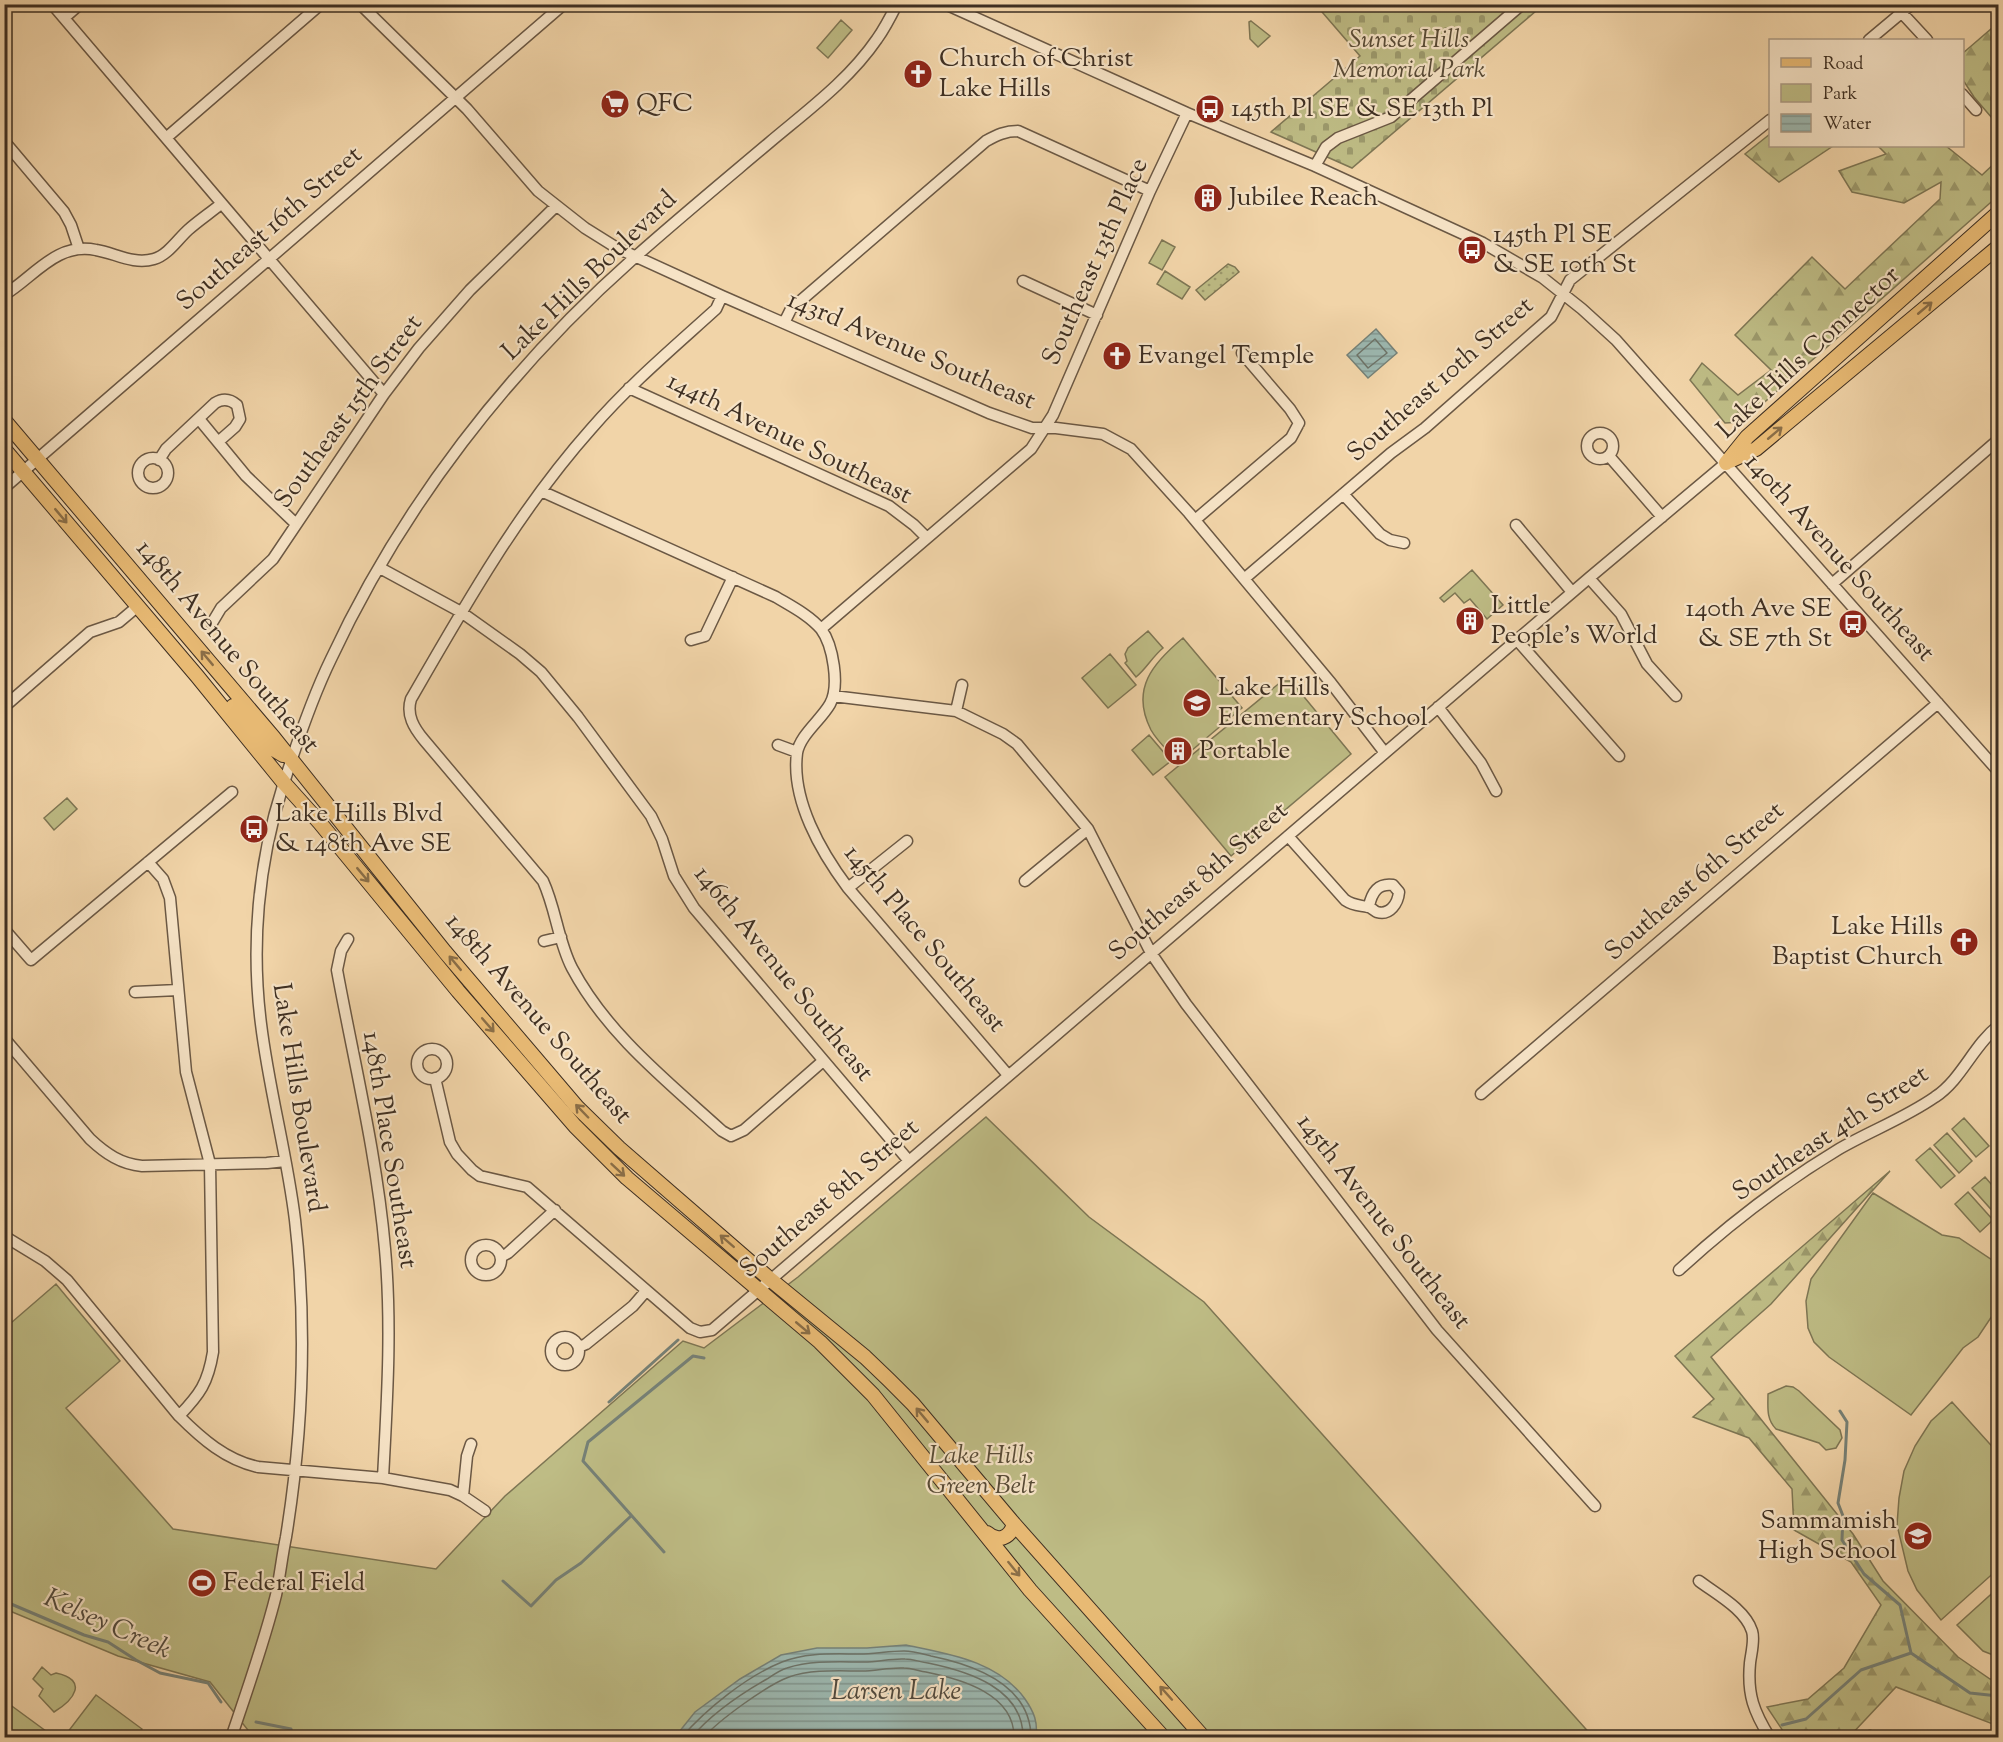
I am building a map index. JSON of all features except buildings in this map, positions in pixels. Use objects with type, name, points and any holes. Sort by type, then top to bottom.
[{"type":"main road","name":"Lake Hills Connector","points":[[1726,464],[1747,437],[1998,213]]},
{"type":"main road","name":"Lake Hills Connector","points":[[1726,464],[1756,449],[1998,247]]},
{"type":"main road","name":"148th Avenue Southeast","points":[[4,420],[292,760],[445,951],[577,1107],[619,1148],[890,1380],[1014,1524],[1204,1737]]},
{"type":"main road","name":"148th Avenue Southeast","points":[[4,449],[197,676],[458,991],[594,1146],[627,1178],[820,1341],[873,1395],[1030,1590],[1164,1737]]},
{"type":"main road","points":[[197,676],[216,686],[265,744],[292,760]]},
{"type":"main road","points":[[284,783],[294,784],[313,796],[321,798]]},
{"type":"main road","points":[[977,1524],[995,1539],[1008,1536],[1014,1524]]},
{"type":"street","points":[[52,4],[384,394]]},
{"type":"street","points":[[64,18],[80,4]]},
{"type":"street","points":[[166,138],[321,4]]},
{"type":"street","points":[[360,4],[456,98]]},
{"type":"street","name":"Southeast 16th Street","points":[[4,488],[564,4]]},
{"type":"street","name":"Lake Hills Boulevard","points":[[231,1737],[250,1684],[276,1594],[295,1470],[302,1376],[300,1280],[295,1220],[260,1022],[257,972],[258,920],[267,841],[284,783],[323,676],[333,653],[402,529],[435,480],[508,385],[566,322],[636,256],[845,76],[879,36],[897,4]]},
{"type":"street","points":[[945,4],[1187,113],[1315,166],[1326,147],[1338,138],[1391,117],[1520,6]]},
{"type":"street","points":[[1870,39],[1912,4]]},
{"type":"street","points":[[1902,13],[1926,39]]},
{"type":"street","points":[[1964,96],[1976,110]]},
{"type":"street","name":"143rd Avenue Southeast","points":[[456,98],[538,191],[555,207],[617,248],[989,413],[1032,428],[1088,431],[1103,434],[1122,443],[1140,458],[1196,520],[1331,683],[1385,753]]},
{"type":"street","name":"Southeast 13th Place","points":[[821,629],[1030,449],[1045,428],[1053,415],[1150,191],[1187,113]]},
{"type":"street","name":"Southeast 10th Street","points":[[1244,579],[1391,453],[1425,428],[1551,317],[1570,280],[1769,121]]},
{"type":"street","points":[[784,323],[791,309],[986,141],[1008,131],[1018,131],[1150,191]]},
{"type":"street","points":[[4,141],[64,212],[79,249]]},
{"type":"street","name":"140th Avenue Southeast","points":[[1315,166],[1483,243],[1543,278],[1616,340],[1998,771]]},
{"type":"street","points":[[4,295],[47,261],[65,252],[95,249],[123,259],[155,259],[221,204]]},
{"type":"street","name":"Southeast 15th Street","points":[[212,623],[221,608],[273,559],[384,394],[419,348],[470,290],[555,207]]},
{"type":"street","points":[[1023,281],[1097,315]]},
{"type":"street","points":[[722,296],[716,309],[629,388],[590,430],[541,491],[497,552],[408,707],[414,728],[543,881],[552,900],[561,937],[572,967],[599,1011],[646,1063],[732,1140],[823,1061]]},
{"type":"street","points":[[1196,520],[1291,438],[1304,422],[1242,353]]},
{"type":"street","name":"144th Avenue Southeast","points":[[629,388],[888,507],[903,516],[926,537]]},
{"type":"street","points":[[159,460],[165,449],[199,418],[219,401],[229,400],[237,405],[240,414],[238,424],[218,442]]},
{"type":"street","points":[[199,418],[246,476],[296,524]]},
{"type":"street","points":[[1832,584],[1998,440]]},
{"type":"street","points":[[1609,456],[1662,517]]},
{"type":"street","name":"Southeast 8th Street","points":[[646,1291],[690,1328],[700,1332],[712,1330],[1572,592],[1726,464]]},
{"type":"street","points":[[541,491],[776,597],[804,614],[821,629],[830,649],[835,670],[833,696],[797,752],[778,745]]},
{"type":"street","points":[[1343,494],[1380,534],[1390,540],[1404,543]]},
{"type":"street","points":[[1516,525],[1572,592]]},
{"type":"street","name":"146th Avenue Southeast","points":[[380,567],[461,612],[541,672],[578,717],[651,816],[662,838],[674,876],[683,894],[909,1161]]},
{"type":"street","points":[[691,640],[705,636],[733,578]]},
{"type":"street","points":[[1589,578],[1621,614],[1647,664],[1676,696]]},
{"type":"street","points":[[4,707],[90,632],[119,622],[138,606]]},
{"type":"street","points":[[1517,640],[1619,756]]},
{"type":"street","points":[[956,711],[962,685]]},
{"type":"street","name":"145th Avenue Southeast","points":[[833,696],[956,711],[1003,734],[1017,744],[1088,829],[1150,953],[1186,1004],[1437,1330],[1595,1506]]},
{"type":"street","name":"Southeast 6th Street","points":[[1481,1094],[1938,703]]},
{"type":"street","points":[[1438,707],[1481,763],[1496,790]]},
{"type":"street","name":"145th Place Southeast","points":[[797,752],[798,778],[803,805],[813,833],[828,861],[848,888],[1008,1075]]},
{"type":"street","points":[[4,929],[31,960],[232,792]]},
{"type":"street","points":[[1025,881],[1088,829]]},
{"type":"street","points":[[1288,836],[1345,900],[1354,905],[1369,906]]},
{"type":"street","points":[[848,888],[907,841]]},
{"type":"street","points":[[148,862],[163,879],[170,898],[186,1072],[210,1164],[213,1352],[204,1386],[179,1416]]},
{"type":"street","points":[[544,941],[561,937]]},
{"type":"street","name":"148th Place Southeast","points":[[348,939],[341,951],[337,970],[376,1176],[385,1249],[389,1327],[383,1478]]},
{"type":"street","points":[[135,992],[178,990]]},
{"type":"street","name":"Southeast 4th Street","points":[[1679,1270],[1710,1242],[1786,1183],[1840,1148],[1917,1109],[1945,1090],[1978,1046],[1998,1026]]},
{"type":"street","points":[[4,1038],[90,1139],[101,1150],[117,1160],[142,1166],[285,1161]]},
{"type":"street","points":[[435,1078],[450,1142],[465,1163],[480,1176],[527,1186],[646,1291],[633,1306],[586,1344],[579,1347]]},
{"type":"street","points":[[501,1257],[555,1210]]},
{"type":"street","points":[[4,1236],[45,1261],[67,1280],[179,1416],[200,1437],[231,1458],[258,1467],[383,1478],[450,1490],[485,1511]]},
{"type":"street","points":[[463,1496],[467,1456],[471,1444]]},
{"type":"street","points":[[1699,1581],[1734,1607],[1746,1619],[1752,1632],[1750,1678],[1752,1704],[1770,1737]]},
{"type":"green space","name":"Sunset Hills Memorial Park","points":[[1316,5],[1543,5],[1352,168],[1271,132],[1360,56]]},
{"type":"green space","points":[[841,20],[852,30],[828,58],[817,48]]},
{"type":"green space","points":[[1251,21],[1270,36],[1258,47],[1250,39],[1249,22]]},
{"type":"green space","points":[[1998,23],[1998,125],[1964,82],[1964,52]]},
{"type":"green space","points":[[1769,135],[1769,147],[1832,147],[1779,182],[1745,154]]},
{"type":"green space","points":[[1879,147],[1947,147],[1982,175],[1998,160],[1998,196],[1742,422],[1725,423],[1690,380],[1702,363],[1738,395],[1771,370],[1735,335],[1812,257],[1845,289],[1940,199],[1941,182],[1904,203],[1852,192],[1839,171],[1886,154]]},
{"type":"green space","points":[[1162,240],[1175,247],[1162,270],[1149,263]]},
{"type":"green space","points":[[1228,264],[1239,272],[1205,300],[1196,290]]},
{"type":"green space","points":[[1165,271],[1190,287],[1182,299],[1157,284]]},
{"type":"green space","points":[[1472,570],[1503,605],[1487,619],[1470,599],[1464,603],[1455,593],[1444,602],[1440,598]]},
{"type":"green space","points":[[1148,631],[1163,648],[1136,677],[1125,663],[1127,661],[1125,654],[1128,648]]},
{"type":"green space","points":[[1183,638],[1242,708],[1178,762],[1151,730],[1143,702],[1144,689],[1154,667]]},
{"type":"green space","points":[[1110,654],[1136,685],[1108,708],[1082,678]]},
{"type":"green space","points":[[1282,681],[1291,681],[1351,754],[1231,856],[1165,777]]},
{"type":"green space","points":[[1149,735],[1171,761],[1153,775],[1132,750]]},
{"type":"green space","points":[[67,798],[77,809],[54,830],[44,818]]},
{"type":"green space","name":"Lake Hills Green Belt","points":[[986,1117],[1089,1217],[1204,1302],[1593,1737],[258,1737],[251,1734],[210,1682],[118,1656],[5,1609],[4,1329],[56,1284],[120,1361],[66,1408],[173,1529],[436,1569],[505,1496],[683,1341],[704,1348],[798,1277]]},
{"type":"green space","points":[[1964,1118],[1989,1146],[1976,1157],[1952,1129]]},
{"type":"green space","points":[[1947,1133],[1972,1161],[1959,1173],[1934,1145]]},
{"type":"green space","points":[[1930,1148],[1955,1176],[1941,1188],[1916,1160]]},
{"type":"green space","points":[[1890,1171],[1771,1304],[1711,1357],[1853,1534],[1883,1581],[1958,1657],[1990,1679],[1998,1679],[1998,1726],[1896,1687],[1849,1737],[1787,1737],[1767,1707],[1808,1699],[1844,1668],[1881,1605],[1851,1562],[1794,1530],[1792,1489],[1749,1438],[1693,1417],[1714,1399],[1675,1356]]},
{"type":"green space","points":[[1985,1177],[1998,1192],[1997,1216],[1972,1188]]},
{"type":"green space","points":[[1968,1192],[1993,1220],[1980,1232],[1955,1204]]},
{"type":"green space","points":[[1873,1193],[1942,1235],[1959,1238],[1998,1264],[1998,1307],[1978,1337],[1963,1348],[1911,1415],[1829,1357],[1814,1342],[1808,1328],[1806,1301],[1811,1279]]},
{"type":"green space","points":[[1786,1386],[1799,1391],[1840,1430],[1842,1438],[1836,1448],[1826,1450],[1819,1443],[1776,1429],[1768,1413],[1768,1394]]},
{"type":"green space","points":[[1952,1402],[1998,1453],[1998,1569],[1941,1620],[1917,1590],[1908,1571],[1897,1525],[1904,1471],[1915,1446],[1931,1421]]},
{"type":"green space","points":[[1998,1588],[1998,1657],[1983,1651],[1957,1625]]},
{"type":"green space","points":[[42,1667],[51,1675],[56,1673],[66,1676],[75,1685],[72,1696],[54,1712],[39,1696],[43,1689],[33,1679]]},
{"type":"green space","points":[[96,1695],[142,1729],[135,1737],[73,1737],[67,1733]]},
{"type":"green space","points":[[5,1701],[54,1737],[5,1737]]},
{"type":"water","points":[[1376,329],[1397,353],[1368,378],[1347,355]]},
{"type":"water","name":"Larsen Lake","points":[[906,1645],[972,1661],[1001,1676],[1014,1686],[1031,1708],[1036,1722],[1036,1737],[675,1737],[695,1712],[740,1679],[781,1655],[817,1648]]},
{"type":"waterway","points":[[609,1402],[678,1340]]},
{"type":"waterway","points":[[664,1552],[583,1461],[588,1442],[693,1356],[704,1358]]},
{"type":"waterway","points":[[1782,1725],[1806,1719],[1861,1670],[1911,1653],[1900,1605],[1864,1574],[1842,1540],[1843,1516],[1838,1503],[1845,1460],[1847,1422],[1840,1411]]},
{"type":"waterway","points":[[503,1581],[531,1606],[556,1580],[581,1563],[631,1516]]},
{"type":"waterway","name":"Kelsey Creek","points":[[4,1601],[84,1635],[108,1642],[160,1673],[208,1683],[221,1702]]},
{"type":"waterway","points":[[1911,1653],[1970,1693],[1998,1696]]},
{"type":"waterway","name":"Kelsey Creek","points":[[256,1722],[291,1729],[294,1738]]},
{"type":"waterway","points":[[1732,1738],[1752,1732]]},
{"type":"place","name":"Church of Christ Lake Hills","points":[[918,74]]},
{"type":"place","name":"QFC","points":[[615,104]]},
{"type":"place","name":"145th Pl SE & SE 13th Pl","points":[[1210,109]]},
{"type":"place","name":"Jubilee Reach","points":[[1208,198]]},
{"type":"place","name":"145th Pl SE & SE 10th St","points":[[1472,250]]},
{"type":"place","name":"Evangel Temple","points":[[1117,356]]},
{"type":"place","name":"Little People's World","points":[[1470,621]]},
{"type":"place","name":"140th Ave SE & SE 7th St","points":[[1853,624]]},
{"type":"place","name":"Lake Hills Elementary School","points":[[1197,703]]},
{"type":"place","name":"Portable","points":[[1178,751]]},
{"type":"place","name":"Lake Hills Blvd & 148th Ave SE","points":[[254,829]]},
{"type":"place","name":"Lake Hills Baptist Church","points":[[1964,942]]},
{"type":"place","name":"Sammamish High School","points":[[1918,1536]]},
{"type":"place","name":"Federal Field","points":[[202,1583]]}]
